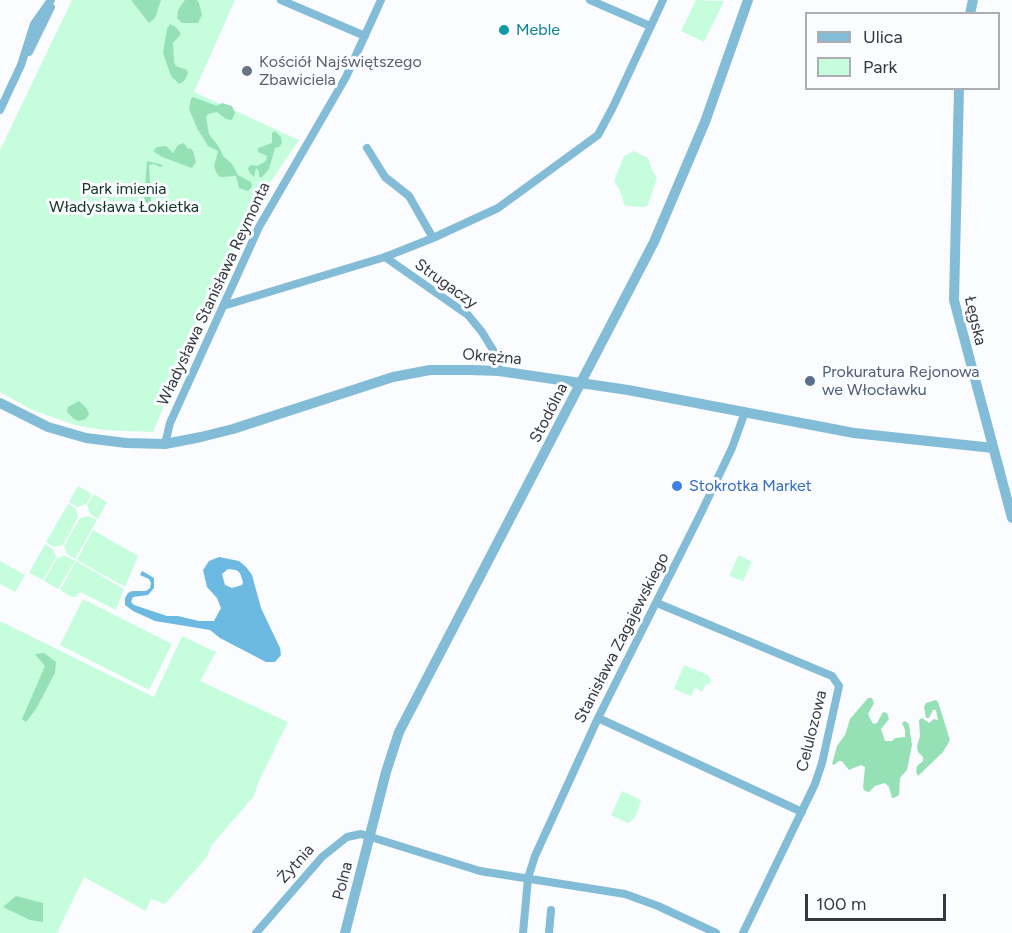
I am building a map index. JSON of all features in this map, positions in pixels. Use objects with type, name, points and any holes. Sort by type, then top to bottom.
[{"type":"street","points":[[0,110],[29,53],[52,0]]},
{"type":"street","points":[[281,0],[364,36]]},
{"type":"street","name":"Władysława Stanisława Reymonta","points":[[165,444],[170,423],[268,209],[346,77],[381,0]]},
{"type":"street","points":[[590,0],[650,26]]},
{"type":"street","points":[[223,306],[385,257],[498,208],[598,135],[614,107],[663,0]]},
{"type":"street","name":"Stodólna","points":[[370,836],[399,732],[581,383],[667,211],[705,122],[748,0]]},
{"type":"street","name":"Łęgska","points":[[959,90],[954,300],[1012,518]]},
{"type":"street","points":[[367,148],[385,177],[409,196],[433,238]]},
{"type":"street","name":"Strugaczy","points":[[385,257],[468,315],[493,350],[499,372]]},
{"type":"street","name":"Okrężna","points":[[0,403],[48,427],[86,438],[126,444],[165,444],[214,434],[407,374],[441,369],[499,372],[581,383],[854,433],[993,448]]},
{"type":"street","name":"Stanisława Zagajewskiego","points":[[528,878],[535,856],[598,718],[732,448],[746,412]]},
{"type":"street","name":"Celulozowa","points":[[657,603],[836,679],[839,690],[822,763],[802,812],[743,933]]},
{"type":"street","points":[[598,718],[802,812]]},
{"type":"street","name":"Żytnia","points":[[256,933],[316,863],[331,849],[355,834],[370,836]]},
{"type":"street","points":[[370,836],[460,866],[634,896],[716,933]]},
{"type":"street","name":"Polna","points":[[345,933],[370,836]]},
{"type":"street","points":[[523,933],[528,878]]},
{"type":"street","points":[[549,933],[551,910]]},
{"type":"green space","name":"Park imienia Władysława Łokietka","points":[[72,0],[235,0],[194,92],[299,140],[265,190],[153,432],[103,430],[75,425],[32,410],[0,392],[0,150]]},
{"type":"green space","points":[[131,0],[161,0],[155,18],[149,23]]},
{"type":"green space","points":[[185,0],[197,0],[199,3],[202,15],[198,23],[182,23],[177,18],[178,10]]},
{"type":"green space","points":[[696,0],[724,1],[704,42],[681,31]]},
{"type":"green space","points":[[170,24],[176,27],[181,34],[173,43],[174,62],[176,66],[187,70],[188,74],[179,84],[171,76],[163,53]]},
{"type":"green space","points":[[193,97],[217,106],[222,103],[232,106],[235,113],[232,120],[226,119],[217,112],[208,114],[206,117],[209,134],[238,175],[251,182],[252,187],[248,191],[239,188],[236,176],[220,177],[216,172],[214,166],[218,151],[208,146],[198,130],[189,109]]},
{"type":"green space","points":[[275,131],[281,137],[282,143],[275,148],[269,169],[262,177],[259,177],[259,171],[256,168],[254,177],[248,168],[266,161],[267,156],[258,152],[258,148],[272,143],[272,133]]},
{"type":"green space","points":[[184,143],[188,149],[193,151],[196,162],[192,168],[162,157],[153,151],[157,147],[166,146],[173,153],[178,145]]},
{"type":"green space","points":[[634,151],[648,158],[657,178],[648,205],[644,207],[625,206],[614,181],[624,156]]},
{"type":"green space","points":[[147,161],[163,165],[160,167],[154,164],[149,165],[151,201],[148,206],[144,202]]},
{"type":"green space","points":[[79,401],[89,414],[86,419],[79,421],[67,412],[68,407]]},
{"type":"green space","points":[[78,486],[92,494],[86,504],[77,507],[69,502]]},
{"type":"green space","points":[[94,494],[107,502],[98,519],[90,514],[87,505]]},
{"type":"green space","points":[[68,504],[76,509],[78,517],[63,545],[54,547],[46,542]]},
{"type":"green space","points":[[89,516],[97,520],[75,559],[67,554],[64,546],[80,518]]},
{"type":"green space","points":[[93,530],[138,556],[125,587],[77,560]]},
{"type":"green space","points":[[45,544],[53,549],[56,557],[43,580],[29,573]]},
{"type":"green space","points":[[739,555],[752,562],[743,581],[729,576]]},
{"type":"green space","points":[[63,556],[75,561],[58,589],[44,581],[57,558]]},
{"type":"green space","points":[[0,561],[25,575],[15,592],[0,584]]},
{"type":"green space","points":[[76,561],[124,589],[116,610],[80,592],[76,597],[72,597],[60,590]]},
{"type":"green space","points":[[83,599],[172,644],[149,690],[60,645]]},
{"type":"green space","points":[[0,621],[154,697],[182,636],[216,652],[200,681],[288,722],[254,796],[211,846],[207,857],[165,904],[151,899],[146,911],[84,877],[57,933],[0,933]]},
{"type":"green space","points":[[44,653],[56,662],[55,673],[36,709],[26,722],[22,719],[45,666],[35,654]]},
{"type":"green space","points":[[684,665],[708,675],[711,680],[702,692],[695,687],[691,696],[674,689]]},
{"type":"green space","points":[[868,698],[872,698],[874,703],[868,714],[873,724],[877,723],[883,712],[887,713],[889,719],[881,729],[885,741],[905,737],[902,723],[905,721],[909,724],[912,745],[907,770],[900,778],[899,795],[894,798],[885,783],[875,786],[869,792],[865,791],[863,788],[865,767],[861,765],[849,770],[842,761],[832,764],[837,746],[845,735],[850,719]]},
{"type":"green space","points":[[936,700],[950,740],[943,752],[918,776],[917,766],[923,761],[917,746],[920,736],[919,720],[922,718],[929,723],[934,719],[938,720],[936,710],[933,710],[929,718],[926,718],[924,707],[926,703]]},
{"type":"green space","points":[[622,791],[641,800],[635,818],[628,823],[611,815]]},
{"type":"green space","points":[[16,896],[43,903],[43,922],[30,920],[3,907]]},
{"type":"water","points":[[219,557],[239,561],[252,575],[261,608],[280,648],[281,655],[275,662],[266,662],[220,638],[210,630],[155,621],[125,605],[128,593],[146,591],[150,588],[149,579],[140,575],[142,571],[154,578],[154,588],[148,595],[133,597],[131,602],[134,605],[167,616],[214,621],[221,608],[217,598],[207,587],[203,570],[209,561]],"holes":[[[228,569],[240,573],[242,585],[232,588],[225,585],[222,574]]]},
{"type":"place","name":"Meble","points":[[504,30]]},
{"type":"place","name":"Kościół Najświętszego Zbawiciela","points":[[247,71]]},
{"type":"place","name":"Prokuratura Rejonowa we Włocławku","points":[[810,381]]},
{"type":"place","name":"Stokrotka Market","points":[[677,486]]}]
